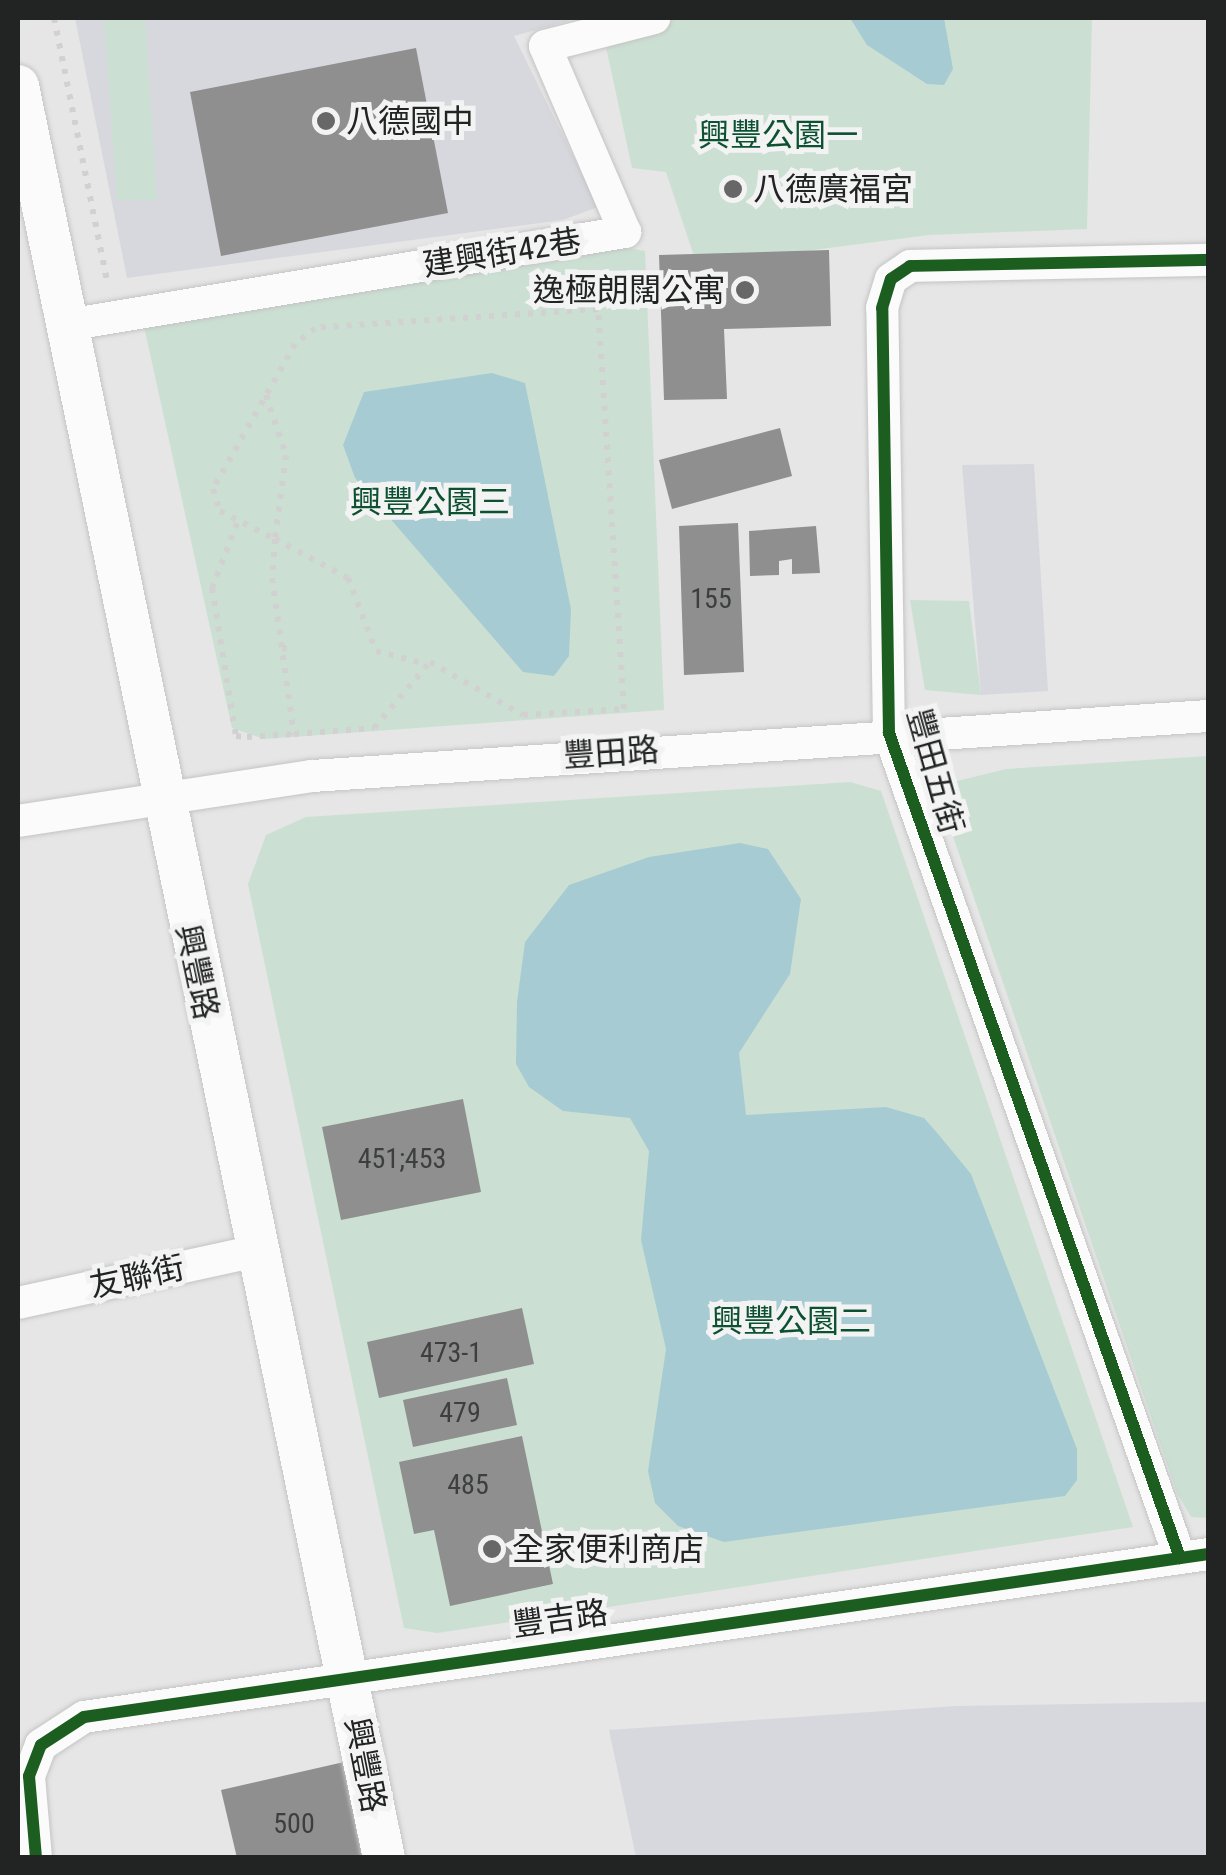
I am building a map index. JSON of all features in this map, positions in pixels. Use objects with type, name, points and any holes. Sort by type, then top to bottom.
[{"type":"main road","name":"興豐路","points":[[18,86],[161,799],[384,1858]]},
{"type":"street","name":"建興街42巷","points":[[67,325],[626,232],[546,46],[654,18]]},
{"type":"street","name":"豐田五街","points":[[1194,1556],[889,734],[882,308],[892,279],[928,264],[1208,260]]},
{"type":"street","name":"豐田路","points":[[18,821],[312,776],[889,734],[1208,716]]},
{"type":"street","name":"友聯街","points":[[18,1303],[256,1252]]},
{"type":"street","name":"豐吉路","points":[[36,1858],[29,1776],[41,1745],[84,1717],[1194,1556]]},
{"type":"path","points":[[54,18],[109,292]]},
{"type":"path","points":[[598,309],[630,704],[523,715],[424,663],[376,651],[348,578],[237,522],[214,502],[216,476],[266,395],[316,328],[598,309]]},
{"type":"path","points":[[266,395],[286,455],[275,538],[282,649],[294,734]]},
{"type":"path","points":[[237,522],[212,588],[230,730],[294,734],[374,728],[424,663]]},
{"type":"path","points":[[282,649],[295,646]]},
{"type":"shaded area","name":"八德國中","points":[[75,18],[578,18],[514,36],[598,207],[563,220],[127,278]]},
{"type":"shaded area","points":[[1034,464],[1048,691],[981,695],[962,465]]},
{"type":"shaded area","points":[[1208,1702],[1208,1858],[636,1857],[609,1730],[956,1706]]},
{"type":"green space","points":[[104,18],[145,18],[157,200],[117,200]]},
{"type":"green space","name":"興豐公園一","points":[[678,18],[1092,18],[1087,229],[929,235],[697,265],[666,172],[632,168],[605,42]]},
{"type":"green space","name":"興豐公園三","points":[[599,243],[645,251],[664,710],[264,739],[232,728],[144,326]]},
{"type":"green space","points":[[910,600],[969,601],[981,695],[925,690]]},
{"type":"green space","points":[[1208,756],[1208,1518],[1191,1517],[1177,1493],[942,804],[953,782],[1006,769]]},
{"type":"green space","name":"興豐公園二","points":[[850,782],[881,791],[1133,1527],[437,1633],[404,1628],[248,884],[266,835],[306,817]]},
{"type":"water","points":[[850,18],[944,18],[953,69],[944,85],[927,84],[867,45]]},
{"type":"water","points":[[492,373],[525,383],[571,609],[569,656],[554,676],[523,672],[355,478],[343,445],[364,392]]},
{"type":"water","points":[[740,843],[768,849],[801,899],[790,974],[739,1053],[746,1115],[886,1107],[924,1118],[939,1135],[971,1174],[1077,1449],[1077,1480],[1065,1496],[724,1542],[678,1526],[655,1503],[648,1471],[666,1349],[641,1240],[649,1151],[630,1118],[563,1111],[529,1087],[516,1064],[517,1002],[525,942],[569,885],[649,857]]},
{"type":"building","points":[[416,48],[448,213],[221,256],[190,92]]},
{"type":"building","name":"逸極朗闊公寓","points":[[829,250],[831,326],[724,329],[727,399],[664,400],[659,255]]},
{"type":"building","points":[[780,428],[792,476],[672,509],[659,460]]},
{"type":"building","points":[[738,523],[744,672],[684,675],[679,526]]},
{"type":"building","points":[[816,526],[820,573],[792,574],[792,559],[779,561],[779,575],[750,576],[749,531]]},
{"type":"building","points":[[463,1099],[481,1192],[341,1220],[322,1127]]},
{"type":"building","points":[[522,1308],[534,1364],[379,1398],[367,1342]]},
{"type":"building","points":[[507,1378],[517,1425],[413,1447],[403,1400]]},
{"type":"building","points":[[522,1436],[553,1584],[450,1606],[434,1530],[414,1534],[399,1462]]},
{"type":"building","points":[[344,1762],[366,1858],[237,1858],[221,1790]]},
{"type":"cycle path","points":[[1180,1558],[889,733],[882,308],[891,279],[910,266],[1208,260]]},
{"type":"cycle path","points":[[36,1858],[29,1776],[41,1745],[84,1717],[1208,1554]]},
{"type":"place","name":"八德國中","points":[[326,121]]},
{"type":"place","name":"八德廣福宮","points":[[733,189]]},
{"type":"place","name":"逸極朗闊公寓","points":[[745,290]]},
{"type":"place","name":"全家便利商店","points":[[492,1549]]}]
